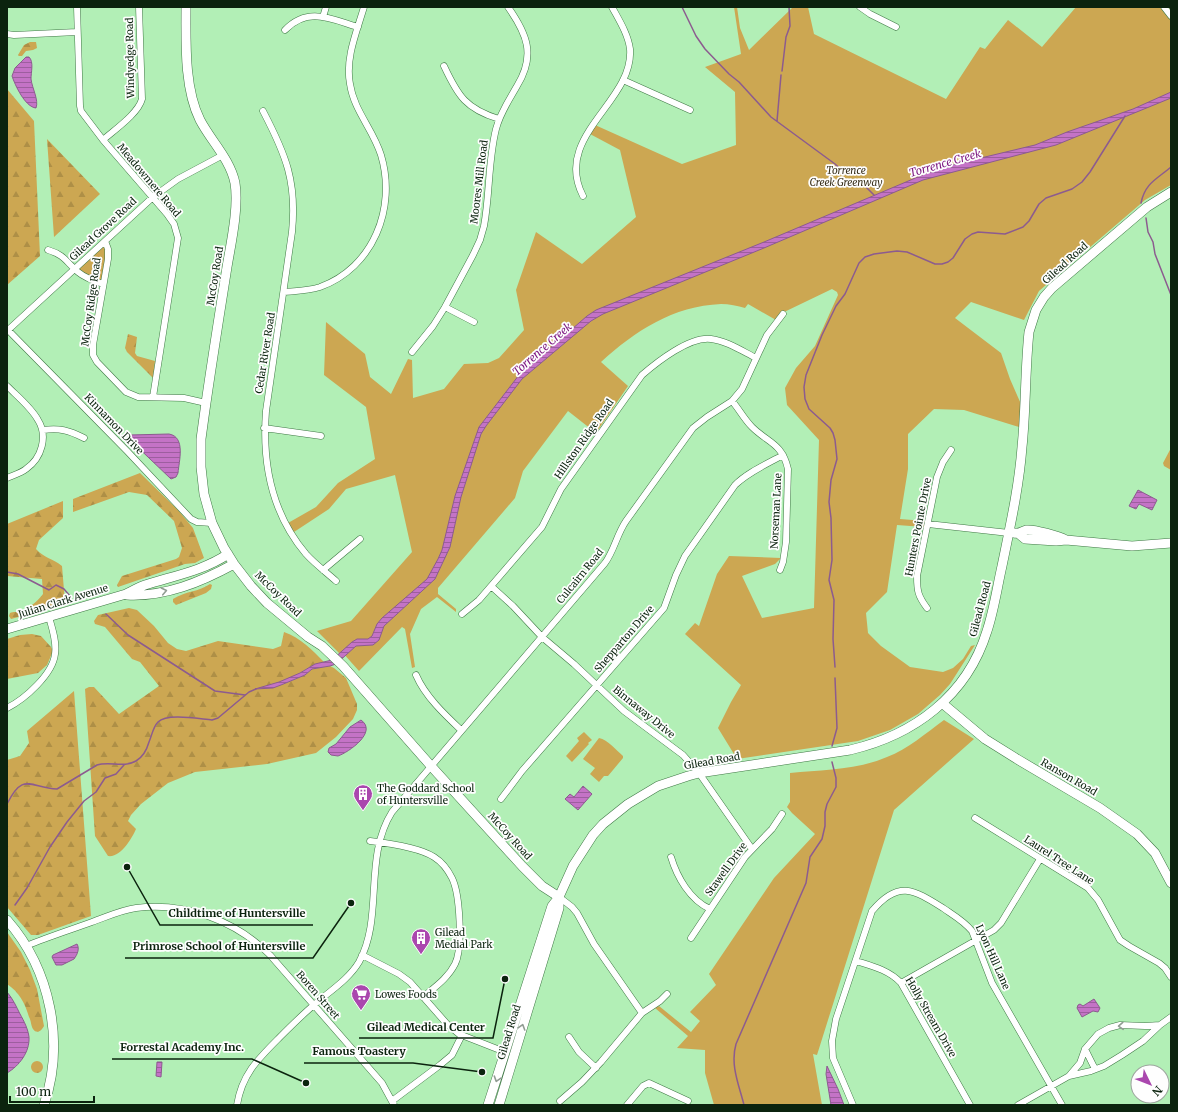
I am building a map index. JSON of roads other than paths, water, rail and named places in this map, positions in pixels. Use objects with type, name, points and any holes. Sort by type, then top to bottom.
[{"type":"main road","name":"McCoy Road","points":[[186,7],[188,72],[194,102],[200,120],[223,155],[235,183],[236,205],[201,439],[201,467],[204,494],[212,523],[234,564],[251,586],[267,603],[331,654],[343,666],[522,866],[542,886],[559,897]]},
{"type":"main road","name":"Gilead Road","points":[[488,1105],[552,906],[559,897],[581,852],[603,824],[628,804],[658,786],[688,776],[699,773],[832,753],[866,746],[894,736],[928,716],[963,680],[983,643],[991,617],[1009,533],[1020,474],[1029,337],[1031,324],[1036,310],[1044,297],[1060,282],[1146,207],[1171,192]]},
{"type":"main road","points":[[1009,533],[1019,534],[1025,539],[1056,541],[1066,540],[1136,546],[1171,544]]},
{"type":"main road","name":"Julian Clark Avenue","points":[[7,630],[126,594],[144,585],[181,575],[218,560],[228,554]]},
{"type":"main road","name":"Julian Clark Avenue","points":[[126,594],[145,596],[188,586],[234,564]]},
{"type":"main road","name":"Ranson Road","points":[[942,703],[985,739],[1100,808],[1137,834],[1154,853],[1171,884]]},
{"type":"main road","name":"Gilead Road","points":[[499,1105],[559,908],[559,897]]},
{"type":"main road","points":[[7,920],[26,946],[35,964],[48,998],[53,1037],[52,1065],[44,1104]]},
{"type":"street","name":"Meadowmere Road","points":[[77,7],[81,111],[102,140],[153,197],[174,224],[178,238],[153,397]]},
{"type":"street","name":"Windyedge Road","points":[[102,140],[136,111],[141,103],[139,7]]},
{"type":"street","points":[[323,17],[326,7]]},
{"type":"street","points":[[284,292],[319,287],[347,272],[368,250],[376,235],[381,220],[386,193],[382,156],[372,134],[354,103],[349,83],[349,65],[364,7]]},
{"type":"street","name":"Moores Mill Road","points":[[412,352],[446,307],[473,256],[482,233],[486,218],[494,140],[499,119],[509,98],[522,78],[527,59],[525,35],[520,24],[508,7]]},
{"type":"street","points":[[583,196],[576,181],[575,172],[578,157],[584,140],[594,122],[623,80],[627,71],[630,56],[626,32],[612,7]]},
{"type":"street","points":[[860,7],[870,14],[896,27]]},
{"type":"street","points":[[1164,7],[1171,16]]},
{"type":"street","points":[[285,30],[296,21],[305,17],[323,17],[358,26]]},
{"type":"street","points":[[7,34],[78,32]]},
{"type":"street","points":[[444,66],[455,90],[466,103],[475,109],[499,119]]},
{"type":"street","points":[[623,80],[690,110]]},
{"type":"street","name":"Cedar River Road","points":[[263,111],[282,149],[293,192],[293,225],[264,428],[264,450],[267,471],[280,514],[296,541],[306,554],[336,581]]},
{"type":"street","name":"Gilead Grove Road","points":[[7,330],[153,197],[178,179],[223,155]]},
{"type":"street","name":"McCoy Ridge Road","points":[[105,241],[108,249],[108,259],[93,346],[94,355],[97,362],[126,392],[138,397],[184,398],[206,403]]},
{"type":"street","points":[[48,250],[62,255],[86,278],[103,284]]},
{"type":"street","points":[[446,307],[474,322]]},
{"type":"street","name":"Culcairn Road","points":[[237,1105],[245,1077],[255,1063],[314,1005],[347,976],[358,963],[366,946],[370,928],[379,842],[387,820],[392,812],[605,564],[609,558],[620,530],[685,438],[699,422],[732,401],[742,389],[772,328],[783,314]]},
{"type":"street","name":"Kinnamon Drive","points":[[7,330],[127,451],[191,519],[196,522],[212,523]]},
{"type":"street","name":"Hillston Ridge Road","points":[[462,614],[480,600],[542,527],[557,495],[642,375],[686,345],[702,339],[720,341],[756,358]]},
{"type":"street","points":[[7,386],[36,416],[42,430],[42,447],[36,459],[27,469],[7,478]]},
{"type":"street","name":"Norseman Lane","points":[[732,401],[752,427],[772,442],[783,455],[788,469],[786,542],[783,562],[780,570]]},
{"type":"street","points":[[264,428],[321,436]]},
{"type":"street","points":[[42,430],[67,430],[84,438]]},
{"type":"street","name":"Hunters Pointe Drive","points":[[927,608],[920,599],[918,593],[917,576],[939,470],[952,450]]},
{"type":"street","name":"Shepparton Drive","points":[[501,799],[597,684],[664,608],[676,575],[685,556],[735,485],[749,474],[783,455]]},
{"type":"street","points":[[928,524],[1009,533]]},
{"type":"street","points":[[323,570],[360,539]]},
{"type":"street","name":"Binnaway Drive","points":[[491,586],[513,606],[542,637],[597,684],[624,711],[683,755],[699,773],[752,850]]},
{"type":"street","points":[[7,708],[34,688],[53,664],[56,654],[49,617]]},
{"type":"street","points":[[416,675],[422,687],[432,700],[461,730]]},
{"type":"street","name":"Stawell Drive","points":[[691,938],[745,857],[772,829],[782,814]]},
{"type":"street","name":"Laurel Tree Lane","points":[[976,818],[1088,888],[1098,900],[1120,940],[1159,963],[1165,968],[1171,977]]},
{"type":"street","points":[[370,841],[427,853],[435,858],[448,871],[455,885],[459,910],[460,947],[458,956],[456,963],[449,974],[423,997]]},
{"type":"street","points":[[672,857],[675,869],[687,889],[697,901],[710,909]]},
{"type":"street","points":[[901,983],[994,930],[1001,923],[1040,859]]},
{"type":"street","name":"Lyon Hill Lane","points":[[853,1105],[833,1058],[832,1041],[836,1019],[872,911],[890,894],[904,891],[915,892],[923,895],[966,924],[972,931],[992,983],[1062,1105]]},
{"type":"street","name":"McCoy Road","points":[[559,897],[578,913],[594,944],[642,1013]]},
{"type":"street","name":"Boren Street","points":[[26,946],[125,910],[149,907],[175,908],[202,914],[225,922],[250,937],[270,955],[382,1083],[393,1103]]},
{"type":"street","points":[[362,955],[399,974],[414,985],[447,1024],[462,1035],[505,1052]]},
{"type":"street","name":"Holly Stream Drive","points":[[856,961],[886,971],[895,976],[901,983],[970,1105]]},
{"type":"street","points":[[560,1101],[596,1068],[642,1013],[660,1001],[667,994]]},
{"type":"street","points":[[1018,1105],[1068,1076],[1104,1066],[1122,1056],[1171,1017]]},
{"type":"street","points":[[1068,1076],[1080,1063],[1084,1050],[1098,1034],[1109,1028],[1120,1025],[1160,1025]]},
{"type":"street","points":[[393,1103],[452,1055],[462,1035]]},
{"type":"street","points":[[569,1037],[580,1052],[596,1068]]},
{"type":"street","points":[[1084,1050],[1095,1069]]},
{"type":"street","points":[[627,1105],[643,1086],[649,1083],[688,1101]]},
{"type":"waterway","points":[[682,7],[696,36],[705,49],[729,74],[739,82],[771,117],[835,164],[846,174]]},
{"type":"waterway","points":[[782,71],[786,37],[790,26],[789,7]]},
{"type":"waterway","points":[[777,121],[781,75]]},
{"type":"waterway","points":[[835,667],[833,639],[834,600],[829,580],[832,560],[829,502],[831,480],[837,459],[835,440],[830,428],[809,409],[805,399],[804,387],[806,375],[822,335],[836,306],[845,294],[859,263],[865,257],[874,254],[897,251],[907,252],[935,264],[942,264],[953,258],[965,239],[972,234],[978,232],[1005,234],[1023,227],[1029,221],[1039,204],[1046,198],[1072,189],[1082,182],[1090,172],[1125,116]]},
{"type":"waterway","points":[[1141,203],[1145,191],[1149,186],[1156,178],[1171,167]]},
{"type":"waterway","points":[[854,181],[865,186],[874,195]]},
{"type":"waterway","points":[[1146,218],[1148,232],[1153,242],[1155,254],[1171,295]]},
{"type":"waterway","points":[[7,572],[18,574],[49,590],[56,585],[64,589],[70,596]]},
{"type":"waterway","points":[[106,614],[128,635],[215,691],[245,695]]},
{"type":"waterway","points":[[832,746],[837,728],[835,678]]},
{"type":"waterway","name":"Torrence Creek","points":[[7,804],[13,794],[22,785],[33,784],[57,789],[97,765],[127,764],[136,761],[143,755],[156,724],[162,719],[184,717],[212,720],[218,718],[249,692],[256,689]]},
{"type":"waterway","points":[[744,1105],[734,1060],[736,1044],[806,883],[810,857],[822,839],[827,804],[836,787],[836,778],[832,762]]},
{"type":"waterway","points":[[15,905],[67,822],[84,801],[96,792],[105,778],[116,774],[124,765]]},
{"type":"place","name":"The Goddard School of Huntersville","points":[[363,811]]},
{"type":"place","name":"Childtime of Huntersville","points":[[127,867]]},
{"type":"place","name":"Primrose School of Huntersville","points":[[351,903]]},
{"type":"place","name":"Gilead Medial Park","points":[[421,955]]},
{"type":"place","name":"Gilead Medical Center","points":[[505,979]]},
{"type":"place","name":"Lowes Foods","points":[[361,1011]]},
{"type":"place","name":"Famous Toastery","points":[[482,1072]]},
{"type":"place","name":"Forrestal Academy Inc.","points":[[306,1083]]},
{"type":"park label","name":"Torrence Creek Greenway","points":[[846,176]]}]
